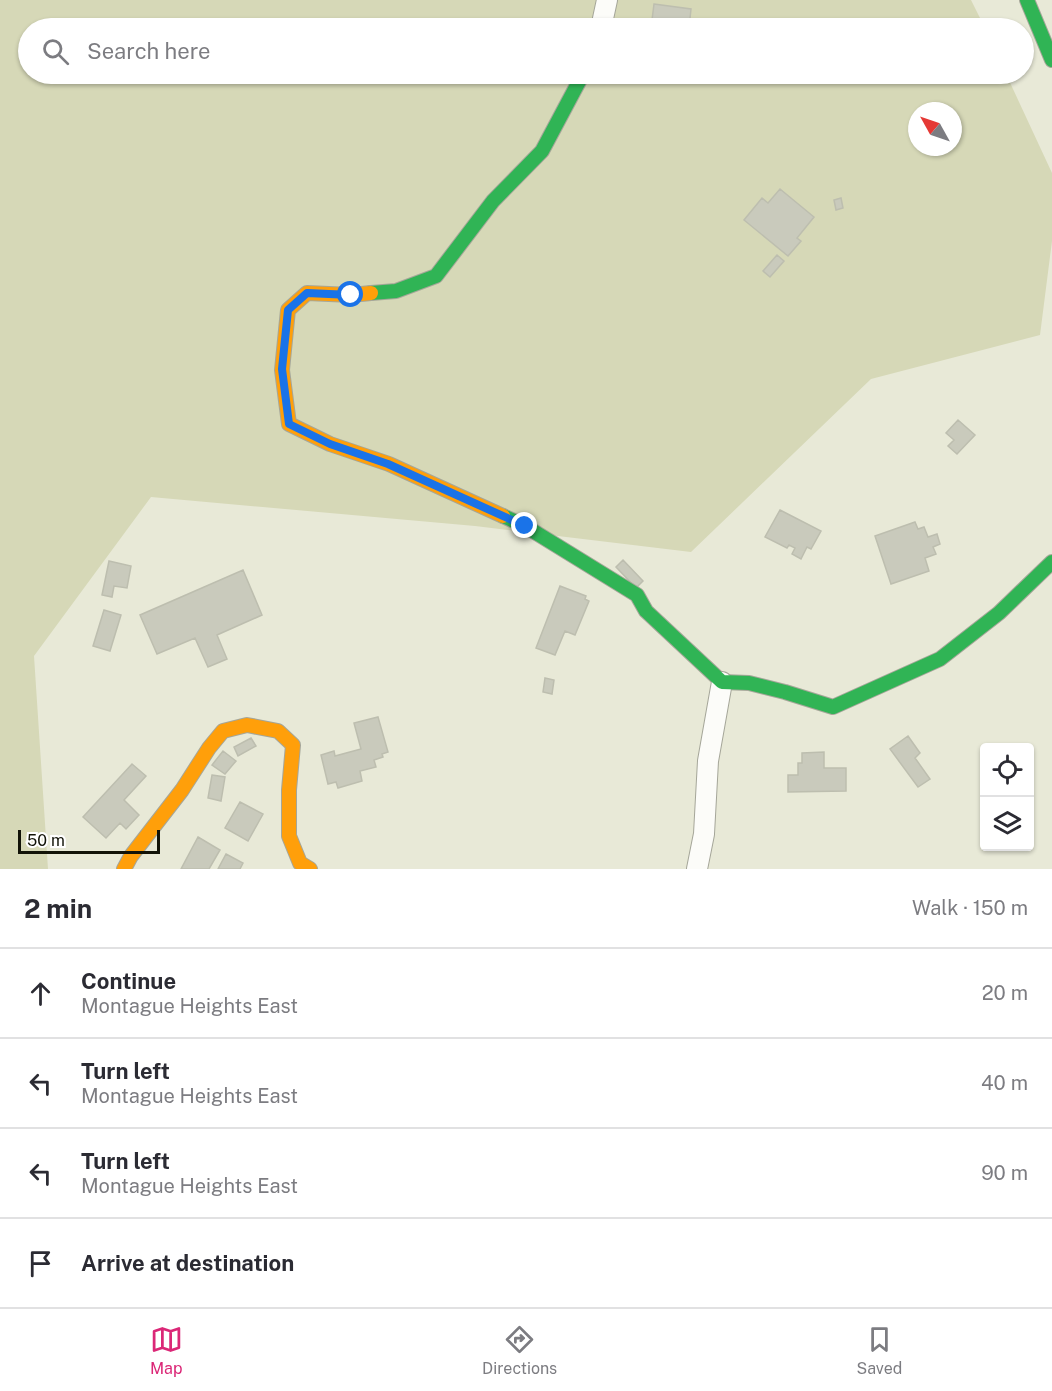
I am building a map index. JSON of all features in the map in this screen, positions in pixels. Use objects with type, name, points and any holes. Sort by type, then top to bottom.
[{"type":"street","points":[[603,18],[607,0]]},
{"type":"street","points":[[1027,0],[1052,60]]},
{"type":"street","points":[[578,84],[542,151],[494,201],[436,276],[396,291],[351,295],[307,293],[288,310],[282,369],[289,424],[330,444],[388,464],[525,526],[637,595],[646,611],[722,681],[749,682],[833,707],[940,659],[999,613],[1052,562]]},
{"type":"street","points":[[696,869],[704,834],[708,761],[722,681]]},
{"type":"street","points":[[124,869],[131,856],[182,790],[223,731],[247,725],[278,731],[293,745],[289,790],[289,836],[300,863],[310,869]]},
{"type":"green space","points":[[0,0],[971,0],[980,18],[18,18],[18,84],[1011,84],[1052,173],[1052,241],[1040,335],[871,379],[691,552],[475,526],[151,497],[34,656],[48,869],[0,869]]},
{"type":"building","points":[[654,4],[691,9],[690,18],[652,18]]},
{"type":"building","points":[[780,189],[814,217],[797,238],[801,241],[788,256],[744,220],[762,198],[768,203]]},
{"type":"building","points":[[841,198],[843,208],[836,210],[834,200]]},
{"type":"building","points":[[777,255],[784,261],[770,277],[763,271]]},
{"type":"building","points":[[958,420],[975,435],[957,454],[948,446],[954,440],[946,433]]},
{"type":"building","points":[[780,510],[821,531],[811,549],[807,547],[801,559],[792,554],[795,548],[789,545],[787,548],[765,537]]},
{"type":"building","points":[[915,522],[918,529],[924,527],[928,537],[937,534],[940,544],[933,547],[936,554],[925,558],[929,571],[891,584],[875,536]]},
{"type":"building","points":[[623,560],[643,581],[636,588],[616,567]]},
{"type":"building","points":[[109,561],[131,566],[127,588],[114,586],[112,597],[102,595]]},
{"type":"building","points":[[243,570],[262,615],[217,635],[227,659],[208,667],[195,638],[157,654],[140,615]]},
{"type":"building","points":[[560,586],[586,596],[585,599],[589,601],[575,635],[565,631],[555,655],[536,648]]},
{"type":"building","points":[[104,610],[121,615],[110,651],[93,646]]},
{"type":"building","points":[[545,678],[554,680],[552,694],[543,692]]},
{"type":"building","points":[[378,717],[388,752],[382,754],[383,757],[374,760],[376,767],[360,771],[362,781],[338,788],[336,782],[328,784],[321,755],[334,751],[335,756],[361,749],[354,723]]},
{"type":"building","points":[[908,736],[920,753],[915,758],[930,779],[918,787],[890,749]]},
{"type":"building","points":[[251,738],[256,746],[238,756],[234,747]]},
{"type":"building","points":[[223,751],[236,761],[225,774],[212,765]]},
{"type":"building","points":[[824,752],[824,768],[846,768],[846,791],[788,792],[788,775],[798,775],[798,763],[802,763],[802,753]]},
{"type":"building","points":[[132,764],[146,776],[124,800],[139,815],[126,829],[120,823],[106,838],[83,817]]},
{"type":"building","points":[[212,775],[225,777],[221,801],[208,798]]},
{"type":"building","points":[[240,802],[263,814],[248,841],[225,828]]},
{"type":"building","points":[[198,837],[220,850],[209,869],[181,869]]},
{"type":"building","points":[[226,854],[243,863],[240,869],[218,869]]},
{"type":"traffic: fast","points":[[1027,0],[1052,60]]},
{"type":"traffic: fast","points":[[371,293],[396,291],[436,276],[493,201],[542,151],[578,84]]},
{"type":"traffic: fast","points":[[503,516],[525,526],[637,595],[646,611],[722,682],[749,683],[833,707],[940,659],[999,613],[1052,562]]},
{"type":"traffic: slow","points":[[371,293],[351,295],[307,293],[288,310],[282,370],[289,424],[330,444],[389,464],[503,516]]},
{"type":"traffic: slow","points":[[124,869],[131,856],[182,790],[223,731],[247,725],[278,731],[293,745],[289,790],[289,836],[300,863],[310,869]]},
{"type":"route","points":[[351,295],[307,293],[288,310],[282,369],[289,424],[330,444],[388,464],[525,526]]}]
